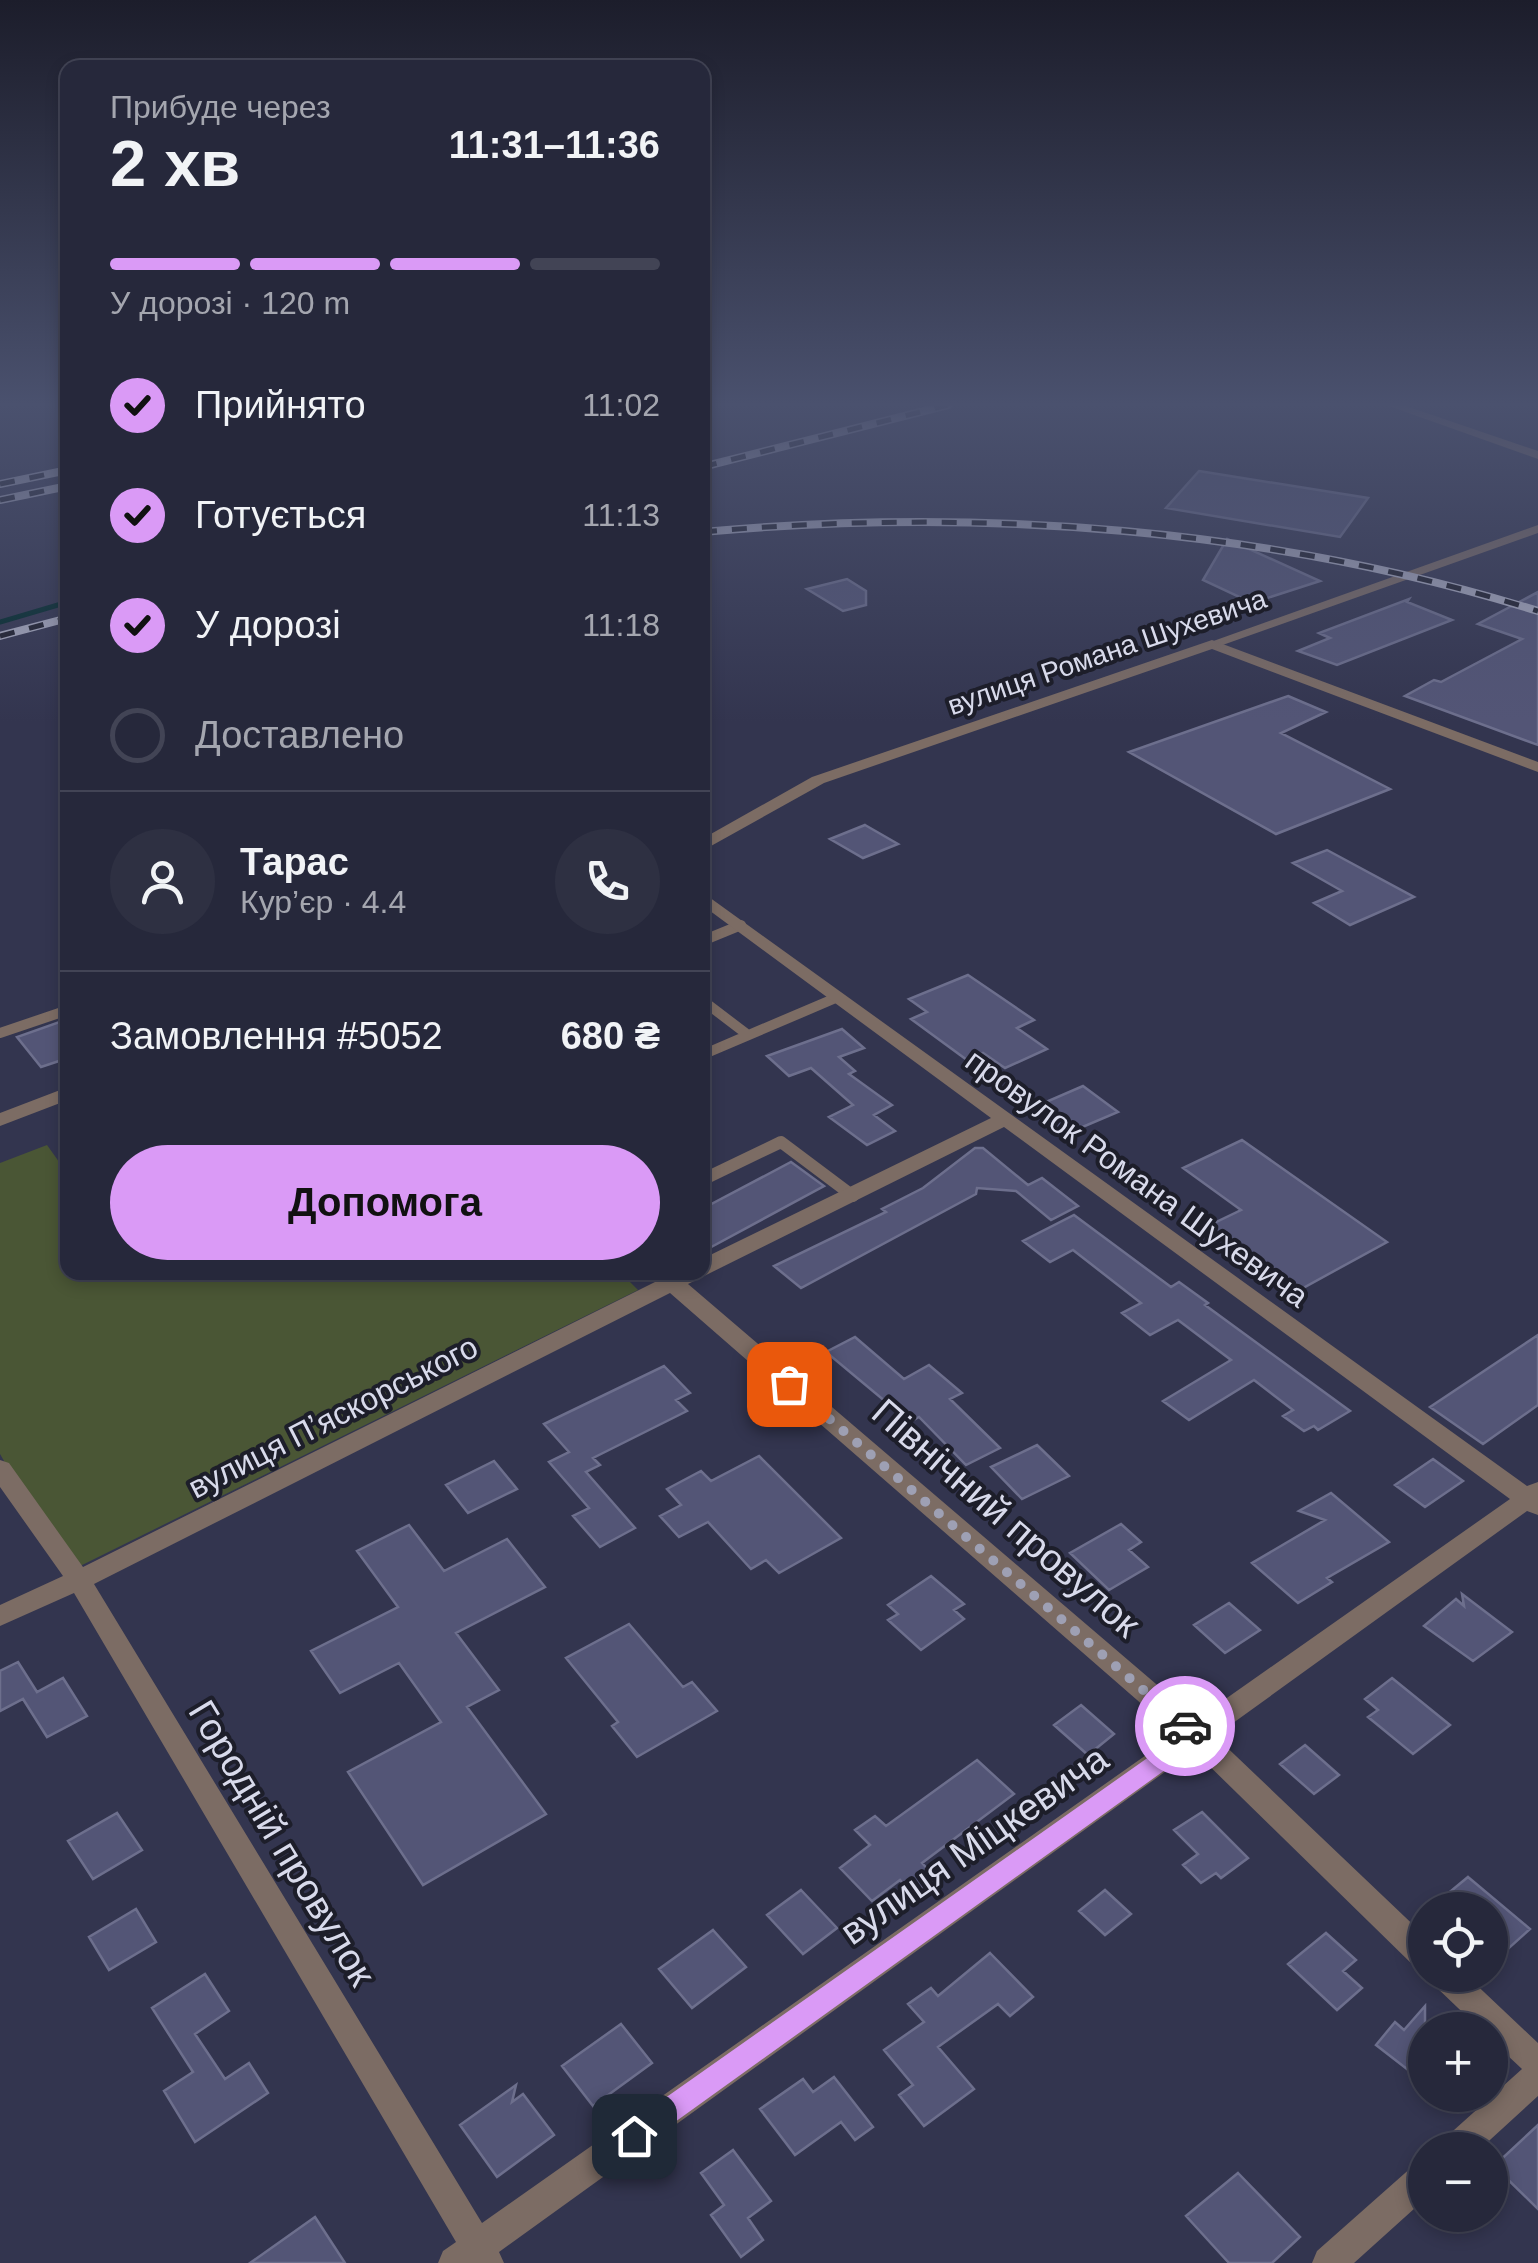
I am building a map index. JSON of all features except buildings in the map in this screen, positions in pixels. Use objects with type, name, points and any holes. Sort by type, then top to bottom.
[{"type":"street","name":"вулиця Романа Шухевича","points":[[710,841],[818,780],[1538,529]]},
{"type":"street","points":[[1212,644],[1538,767]]},
{"type":"street","name":"провулок Романа Шухевича","points":[[710,903],[1004,1119],[1535,1498]]},
{"type":"street","points":[[0,1120],[60,1096]]},
{"type":"street","points":[[710,1264],[1004,1119]]},
{"type":"street","name":"вулиця Пʼяскорського","points":[[0,1616],[79,1580],[668,1280]]},
{"type":"street","name":"Північний провулок","points":[[681,1280],[1196,1735],[1408,1940]]},
{"type":"street","name":"Городній провулок","points":[[0,1469],[79,1580],[473,2258]]},
{"type":"street","name":"вулиця Міцкевича","points":[[473,2258],[1196,1735],[1535,1498]]},
{"type":"street","points":[[1463,1992],[1538,2064]]},
{"type":"street","points":[[1474,2132],[1538,2075]]},
{"type":"street","points":[[1329,2263],[1408,2191]]},
{"type":"lane","points":[[710,938],[741,925]]},
{"type":"lane","points":[[710,1052],[838,997]]},
{"type":"lane","points":[[710,1006],[748,1035]]},
{"type":"lane","points":[[0,1033],[60,1013]]},
{"type":"lane","points":[[710,1176],[780,1142],[853,1196]]},
{"type":"green space","points":[[47,1145],[60,1163],[60,1280],[628,1280],[638,1290],[68,1572],[0,1454],[0,1163]]},
{"type":"waterway","points":[[0,622],[60,604]]},
{"type":"railway","points":[[710,531],[912,522],[1124,531],[1334,560],[1538,611]]},
{"type":"railway","points":[[0,636],[60,620]]},
{"type":"way so far","points":[[789,1384],[1185,1726]]},
{"type":"route","points":[[634,2136],[1196,1735],[1185,1726]]}]
